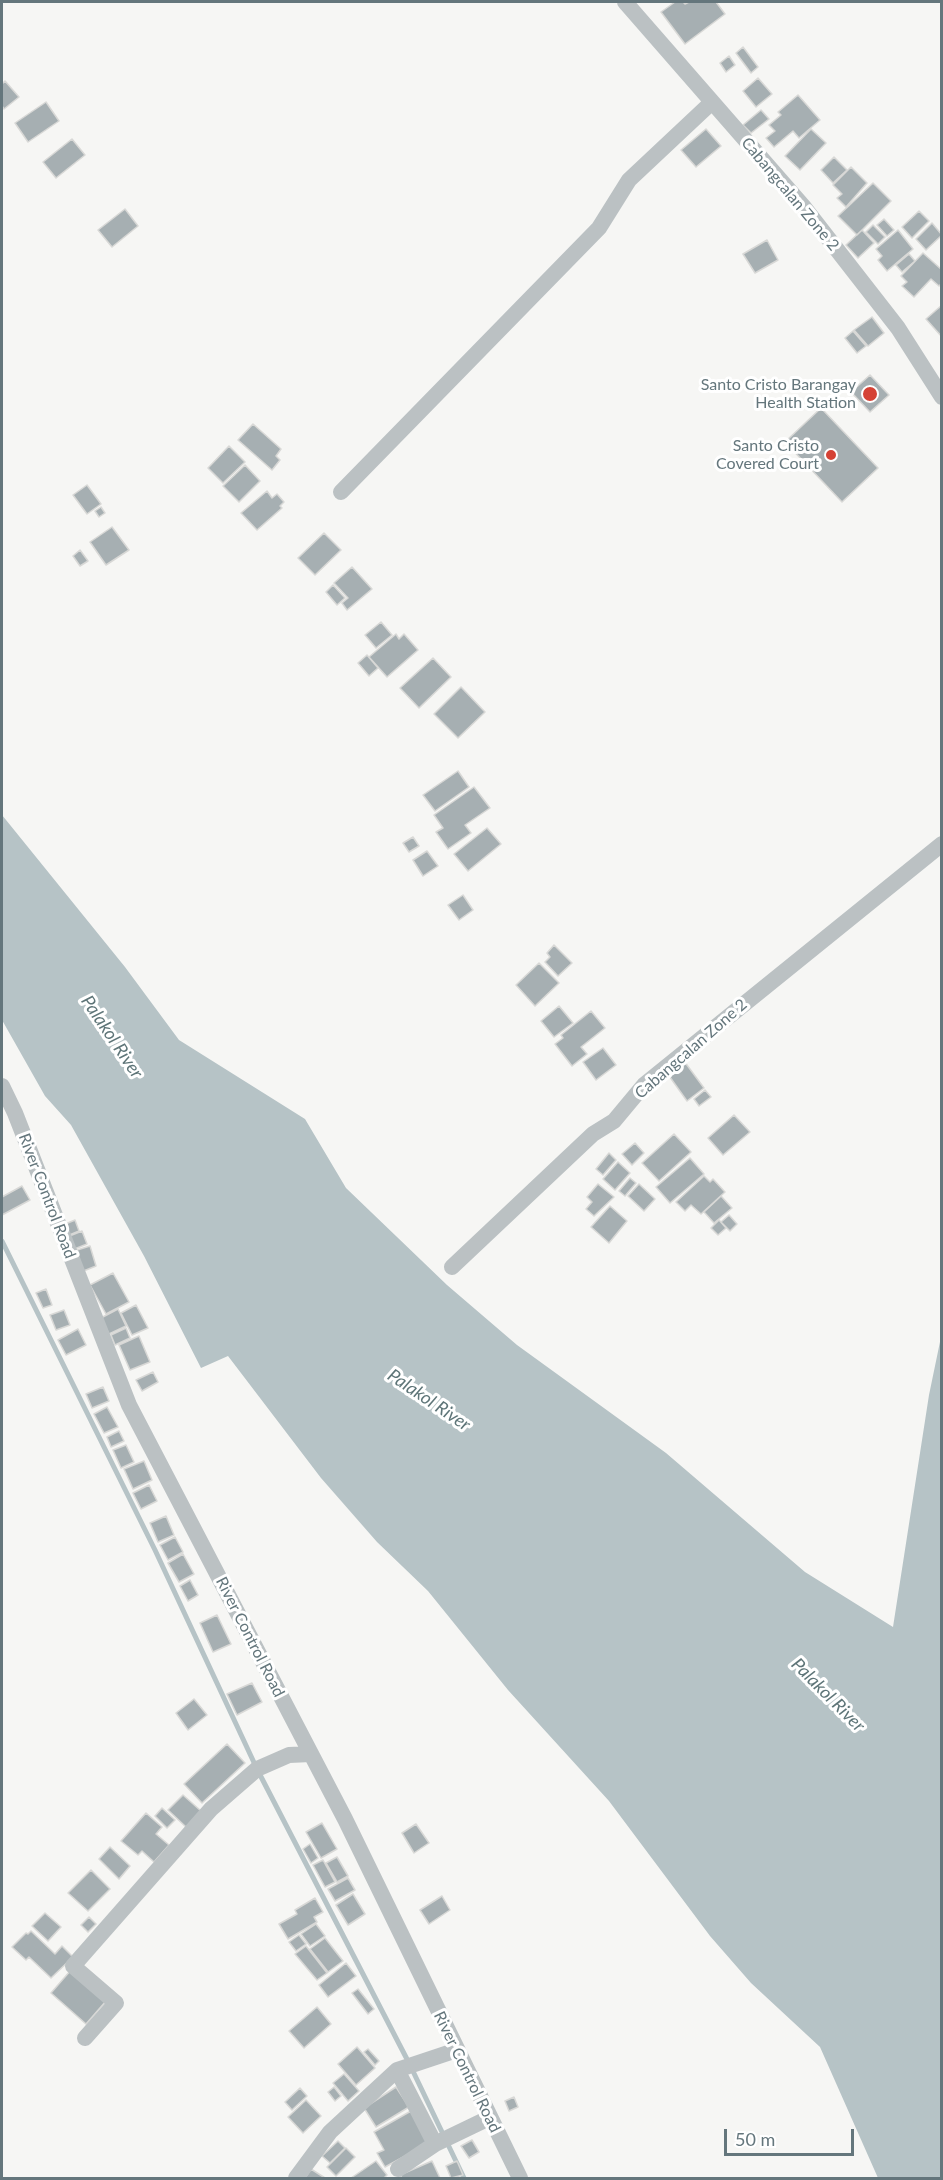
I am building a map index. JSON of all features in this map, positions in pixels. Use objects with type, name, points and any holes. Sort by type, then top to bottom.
[{"type":"street","name":"Cabangcalan Zone 2","points":[[625,2],[803,206],[898,328],[942,397]]},
{"type":"street","points":[[341,492],[599,228],[629,180],[711,103]]},
{"type":"street","name":"Cabangcalan Zone 2","points":[[453,1267],[593,1134],[614,1120],[644,1085],[942,844]]},
{"type":"street","name":"River Control Road","points":[[2,1086],[15,1113],[129,1405],[311,1754],[520,2178]]},
{"type":"street","points":[[85,2038],[117,2003],[73,1966],[211,1809],[257,1769],[290,1755],[311,1754]]},
{"type":"street","points":[[296,2178],[330,2132],[398,2070],[457,2050]]},
{"type":"street","points":[[398,2070],[435,2144]]},
{"type":"street","points":[[398,2169],[435,2144],[489,2118]]},
{"type":"water","name":"Palakol River","points":[[2,815],[125,967],[179,1040],[305,1119],[346,1188],[447,1285],[517,1345],[666,1453],[805,1572],[893,1627],[929,1395],[941,1337],[941,2178],[878,2178],[820,2047],[751,1983],[710,1936],[609,1801],[508,1690],[428,1591],[377,1542],[321,1478],[228,1356],[201,1368],[144,1256],[71,1125],[45,1096],[2,1020]]},
{"type":"building","points":[[675,2],[685,4],[716,2],[725,14],[685,44],[661,12]]},
{"type":"building","points":[[743,47],[758,67],[751,73],[736,53]]},
{"type":"building","points":[[729,56],[735,65],[726,72],[720,63]]},
{"type":"building","points":[[758,78],[772,94],[756,107],[743,91]]},
{"type":"building","points":[[5,81],[19,97],[4,109],[2,84]]},
{"type":"building","points":[[798,95],[820,120],[799,138],[793,131],[774,147],[766,138],[775,131],[769,125],[781,115],[778,112]]},
{"type":"building","points":[[46,102],[59,121],[28,142],[15,123]]},
{"type":"building","points":[[761,110],[769,119],[751,133],[743,125]]},
{"type":"building","points":[[706,129],[721,146],[696,167],[681,150]]},
{"type":"building","points":[[811,129],[826,143],[800,170],[785,156]]},
{"type":"building","points":[[72,139],[85,155],[56,178],[43,162]]},
{"type":"building","points":[[834,157],[847,170],[833,183],[821,170]]},
{"type":"building","points":[[851,167],[867,183],[846,207],[837,198],[842,194],[833,185]]},
{"type":"building","points":[[873,183],[891,201],[857,235],[838,216]]},
{"type":"building","points":[[125,209],[138,226],[112,247],[98,230]]},
{"type":"building","points":[[919,211],[929,221],[912,238],[902,227]]},
{"type":"building","points":[[884,219],[894,230],[887,236],[877,225]]},
{"type":"building","points":[[932,223],[942,235],[926,250],[916,239]]},
{"type":"building","points":[[873,225],[885,237],[878,244],[866,232]]},
{"type":"building","points":[[862,230],[874,243],[858,258],[846,245]]},
{"type":"building","points":[[898,230],[913,249],[887,271],[878,260],[882,256],[876,249]]},
{"type":"building","points":[[767,240],[778,260],[755,273],[743,254]]},
{"type":"building","points":[[923,253],[942,270],[942,283],[939,286],[931,279],[914,297],[902,286],[907,282],[901,276]]},
{"type":"building","points":[[909,254],[915,261],[902,272],[896,265]]},
{"type":"building","points":[[942,305],[942,337],[926,319]]},
{"type":"building","points":[[872,317],[884,333],[868,346],[854,330]]},
{"type":"building","points":[[853,331],[866,346],[857,353],[845,338]]},
{"type":"building","name":"Santo Cristo Barangay Health Station","points":[[870,375],[889,395],[870,412],[851,392]]},
{"type":"building","name":"Santo Cristo Covered Court","points":[[821,408],[878,468],[842,502],[785,442]]},
{"type":"building","points":[[253,424],[281,449],[276,456],[280,460],[272,470],[238,440]]},
{"type":"building","points":[[229,446],[245,462],[223,483],[208,468]]},
{"type":"building","points":[[245,465],[260,481],[239,502],[223,486]]},
{"type":"building","points":[[87,485],[101,504],[87,514],[73,495]]},
{"type":"building","points":[[267,491],[272,498],[277,494],[284,502],[280,506],[282,508],[257,530],[241,513]]},
{"type":"building","points":[[101,507],[105,513],[99,517],[95,511]]},
{"type":"building","points":[[112,527],[129,550],[106,565],[90,542]]},
{"type":"building","points":[[324,533],[341,550],[315,575],[298,558]]},
{"type":"building","points":[[80,550],[88,561],[80,566],[73,556]]},
{"type":"building","points":[[352,567],[372,589],[347,610],[342,603],[348,598],[334,583]]},
{"type":"building","points":[[333,585],[345,598],[337,605],[326,592]]},
{"type":"building","points":[[381,622],[392,635],[376,648],[365,635]]},
{"type":"building","points":[[396,634],[399,639],[404,634],[418,650],[387,677],[369,657]]},
{"type":"building","points":[[367,655],[378,668],[369,676],[358,663]]},
{"type":"building","points":[[433,658],[451,677],[419,708],[400,688]]},
{"type":"building","points":[[461,687],[485,712],[458,738],[434,714]]},
{"type":"building","points":[[458,771],[469,787],[435,811],[423,795]]},
{"type":"building","points":[[474,787],[490,808],[465,825],[471,833],[448,849],[436,832],[443,828],[434,815]]},
{"type":"building","points":[[487,828],[501,844],[468,871],[454,854]]},
{"type":"building","points":[[413,837],[419,846],[409,852],[403,843]]},
{"type":"building","points":[[427,851],[438,866],[423,876],[413,860]]},
{"type":"building","points":[[463,895],[473,910],[459,920],[448,905]]},
{"type":"building","points":[[554,945],[572,963],[558,976],[545,962],[550,957],[547,953]]},
{"type":"building","points":[[539,963],[559,983],[535,1006],[516,985]]},
{"type":"building","points":[[559,1006],[573,1023],[554,1037],[541,1021]]},
{"type":"building","points":[[591,1011],[605,1028],[581,1047],[587,1054],[572,1066],[555,1044],[563,1038],[561,1035]]},
{"type":"building","points":[[603,1048],[616,1065],[596,1080],[583,1062]]},
{"type":"building","points":[[684,1061],[704,1088],[687,1101],[667,1073]]},
{"type":"building","points":[[705,1090],[711,1097],[699,1106],[694,1099]]},
{"type":"building","points":[[734,1115],[750,1132],[723,1155],[708,1138]]},
{"type":"building","points":[[674,1134],[691,1152],[659,1181],[642,1163]]},
{"type":"building","points":[[635,1143],[644,1153],[632,1165],[622,1154]]},
{"type":"building","points":[[609,1153],[616,1160],[603,1175],[596,1169]]},
{"type":"building","points":[[690,1158],[704,1174],[670,1203],[656,1187]]},
{"type":"building","points":[[618,1162],[630,1173],[615,1190],[603,1179]]},
{"type":"building","points":[[704,1176],[710,1182],[713,1179],[725,1192],[701,1214],[691,1205],[685,1211],[676,1202]]},
{"type":"building","points":[[630,1178],[636,1183],[625,1196],[619,1191]]},
{"type":"building","points":[[598,1184],[614,1197],[594,1216],[586,1209],[592,1202],[587,1197]]},
{"type":"building","points":[[639,1184],[655,1199],[644,1211],[628,1196]]},
{"type":"building","points":[[22,1186],[30,1200],[2,1215],[2,1197]]},
{"type":"building","points":[[721,1196],[732,1208],[714,1223],[704,1212]]},
{"type":"building","points":[[610,1206],[627,1221],[609,1243],[591,1227]]},
{"type":"building","points":[[729,1215],[737,1224],[730,1231],[721,1222]]},
{"type":"building","points":[[75,1220],[79,1231],[67,1236],[63,1225]]},
{"type":"building","points":[[719,1220],[726,1228],[718,1235],[711,1228]]},
{"type":"building","points":[[82,1231],[87,1244],[72,1250],[67,1237]]},
{"type":"building","points":[[90,1246],[96,1266],[81,1272],[74,1251]]},
{"type":"building","points":[[113,1273],[129,1302],[106,1314],[90,1285]]},
{"type":"building","points":[[46,1289],[52,1305],[43,1308],[36,1293]]},
{"type":"building","points":[[136,1305],[148,1328],[132,1335],[121,1313]]},
{"type":"building","points":[[118,1309],[126,1326],[109,1334],[101,1318]]},
{"type":"building","points":[[64,1310],[70,1325],[56,1330],[50,1315]]},
{"type":"building","points":[[126,1328],[130,1338],[115,1345],[111,1335]]},
{"type":"building","points":[[78,1329],[86,1345],[66,1355],[58,1340]]},
{"type":"building","points":[[139,1336],[150,1362],[130,1370],[119,1345]]},
{"type":"building","points":[[153,1372],[158,1382],[142,1391],[136,1380]]},
{"type":"building","points":[[103,1387],[109,1401],[92,1408],[86,1394]]},
{"type":"building","points":[[107,1407],[118,1427],[104,1433],[94,1414]]},
{"type":"building","points":[[119,1431],[124,1441],[111,1447],[107,1437]]},
{"type":"building","points":[[126,1445],[134,1462],[121,1468],[113,1450]]},
{"type":"building","points":[[144,1461],[152,1480],[133,1489],[124,1469]]},
{"type":"building","points":[[149,1485],[157,1501],[141,1509],[133,1493]]},
{"type":"building","points":[[166,1516],[174,1535],[158,1542],[150,1523]]},
{"type":"building","points":[[175,1537],[183,1552],[168,1560],[160,1545]]},
{"type":"building","points":[[183,1554],[194,1574],[179,1582],[168,1563]]},
{"type":"building","points":[[190,1580],[198,1595],[188,1601],[180,1586]]},
{"type":"building","points":[[217,1615],[231,1644],[213,1652],[200,1623]]},
{"type":"building","points":[[252,1683],[262,1702],[237,1715],[227,1694]]},
{"type":"building","points":[[194,1699],[207,1715],[188,1730],[176,1713]]},
{"type":"building","points":[[227,1744],[245,1763],[202,1803],[184,1784]]},
{"type":"building","points":[[183,1795],[201,1811],[186,1827],[168,1810]]},
{"type":"building","points":[[162,1808],[175,1820],[167,1828],[155,1816]]},
{"type":"building","points":[[146,1813],[162,1827],[156,1834],[169,1845],[154,1862],[142,1851],[138,1855],[121,1841]]},
{"type":"building","points":[[322,1823],[337,1849],[321,1858],[306,1832]]},
{"type":"building","points":[[416,1824],[429,1843],[414,1853],[402,1833]]},
{"type":"building","points":[[310,1844],[318,1858],[311,1863],[303,1849]]},
{"type":"building","points":[[110,1847],[130,1866],[119,1879],[99,1859]]},
{"type":"building","points":[[337,1857],[348,1876],[337,1882],[326,1863]]},
{"type":"building","points":[[323,1860],[335,1882],[325,1887],[313,1865]]},
{"type":"building","points":[[91,1870],[110,1889],[88,1911],[68,1893]]},
{"type":"building","points":[[348,1878],[355,1890],[335,1901],[328,1889]]},
{"type":"building","points":[[353,1894],[365,1914],[348,1925],[336,1905]]},
{"type":"building","points":[[442,1896],[450,1910],[429,1924],[420,1910]]},
{"type":"building","points":[[315,1898],[323,1912],[314,1917],[317,1922],[288,1939],[279,1924],[297,1914],[295,1910]]},
{"type":"building","points":[[45,1913],[61,1927],[48,1941],[32,1926]]},
{"type":"building","points":[[89,1917],[96,1924],[88,1932],[81,1925]]},
{"type":"building","points":[[316,1924],[325,1936],[310,1946],[301,1934]]},
{"type":"building","points":[[31,1931],[55,1954],[62,1946],[73,1957],[51,1978],[29,1957],[26,1960],[12,1947]]},
{"type":"building","points":[[299,1935],[306,1944],[296,1951],[289,1942]]},
{"type":"building","points":[[325,1938],[343,1961],[328,1972],[310,1949]]},
{"type":"building","points":[[306,1946],[327,1973],[317,1980],[295,1954]]},
{"type":"building","points":[[346,1963],[356,1976],[328,1997],[319,1985]]},
{"type":"building","points":[[71,1970],[106,2001],[86,2024],[51,1993]]},
{"type":"building","points":[[358,1989],[374,2009],[368,2014],[352,1993]]},
{"type":"building","points":[[317,2007],[331,2024],[304,2048],[289,2031]]},
{"type":"building","points":[[357,2047],[375,2068],[356,2085],[338,2064]]},
{"type":"building","points":[[368,2049],[379,2061],[375,2065],[364,2052]]},
{"type":"building","points":[[344,2074],[359,2091],[348,2101],[333,2083]]},
{"type":"building","points":[[334,2087],[341,2096],[335,2101],[328,2092]]},
{"type":"building","points":[[396,2087],[409,2107],[376,2127],[364,2108]]},
{"type":"building","points":[[300,2088],[307,2096],[292,2110],[285,2102]]},
{"type":"building","points":[[514,2097],[518,2107],[509,2111],[505,2101]]},
{"type":"building","points":[[306,2100],[321,2116],[303,2133],[288,2117]]},
{"type":"building","points":[[411,2111],[429,2143],[385,2167],[377,2153],[384,2150],[374,2132]]},
{"type":"building","points":[[472,2140],[479,2152],[469,2158],[461,2146]]},
{"type":"building","points":[[338,2141],[345,2148],[330,2163],[322,2156]]},
{"type":"building","points":[[346,2148],[355,2157],[336,2176],[327,2167]]},
{"type":"building","points":[[376,2161],[387,2175],[384,2178],[351,2178]]},
{"type":"building","points":[[432,2161],[440,2178],[402,2178],[400,2175]]},
{"type":"building","points":[[457,2161],[463,2175],[451,2178],[446,2166]]},
{"type":"building","points":[[311,2169],[325,2178],[305,2178]]},
{"type":"waterway","points":[[2,1241],[155,1550],[257,1769],[410,2065],[464,2178]]},
{"type":"place","name":"Santo Cristo Barangay Health Station","points":[[870,394]]},
{"type":"place","name":"Santo Cristo Covered Court","points":[[831,455]]}]
